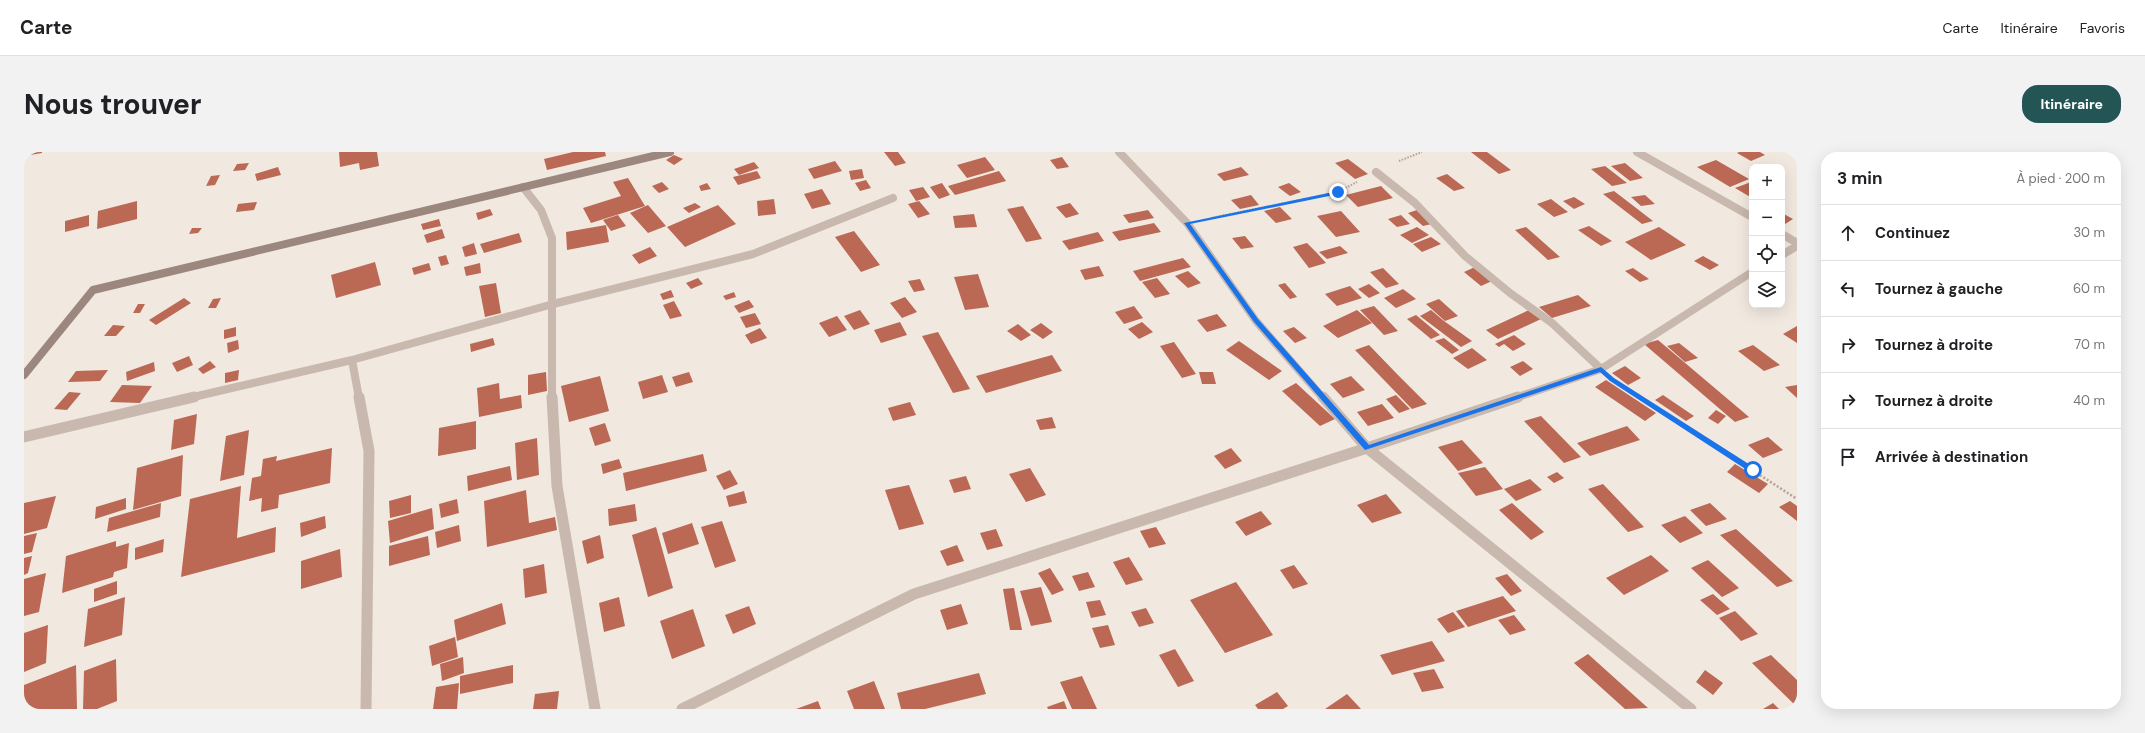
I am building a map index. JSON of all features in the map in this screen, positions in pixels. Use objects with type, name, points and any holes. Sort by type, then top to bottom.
[{"type":"main road","points":[[24,375],[93,290],[670,152]]},
{"type":"street","points":[[1119,152],[1187,223],[1256,321],[1367,448],[1691,709]]},
{"type":"street","points":[[1637,152],[1749,215]]},
{"type":"street","points":[[1376,172],[1415,202],[1465,256],[1510,293],[1552,323],[1601,369]]},
{"type":"street","points":[[523,187],[541,210],[552,238],[553,304],[551,386],[557,486],[595,709]]},
{"type":"street","points":[[24,437],[352,360],[553,304],[753,254],[893,198]]},
{"type":"street","points":[[1785,236],[1797,243]]},
{"type":"street","points":[[1785,253],[1797,246]]},
{"type":"street","points":[[682,709],[914,594],[1367,448],[1601,369],[1712,296],[1749,274]]},
{"type":"street","points":[[352,360],[369,451],[366,709]]},
{"type":"path","points":[[1187,223],[1338,192],[1396,162],[1422,152]]},
{"type":"path","points":[[1601,369],[1612,380],[1797,499]]},
{"type":"building","points":[[24,152],[42,152],[42,153],[24,156]]},
{"type":"building","points":[[339,152],[377,152],[379,166],[360,170],[359,163],[340,167]]},
{"type":"building","points":[[573,152],[605,152],[606,156],[547,170],[544,159]]},
{"type":"building","points":[[884,152],[898,152],[906,163],[895,166]]},
{"type":"building","points":[[1471,152],[1487,152],[1511,170],[1499,174]]},
{"type":"building","points":[[1760,152],[1765,155],[1751,161],[1737,153]]},
{"type":"building","points":[[674,155],[683,159],[674,165],[666,160]]},
{"type":"building","points":[[985,157],[995,170],[967,178],[957,165]]},
{"type":"building","points":[[1062,157],[1069,167],[1057,169],[1050,160]]},
{"type":"building","points":[[1348,159],[1368,174],[1355,179],[1335,163]]},
{"type":"building","points":[[1716,160],[1749,179],[1730,187],[1697,167]]},
{"type":"building","points":[[835,161],[842,171],[814,179],[808,169]]},
{"type":"building","points":[[754,162],[759,168],[739,175],[734,169]]},
{"type":"building","points":[[249,163],[245,170],[233,171],[237,164]]},
{"type":"building","points":[[1625,163],[1643,178],[1630,181],[1611,166]]},
{"type":"building","points":[[1605,166],[1627,183],[1612,186],[1591,169]]},
{"type":"building","points":[[278,167],[281,175],[257,181],[255,174]]},
{"type":"building","points":[[1241,167],[1249,175],[1224,181],[1217,174]]},
{"type":"building","points":[[862,169],[864,178],[851,180],[849,171]]},
{"type":"building","points":[[757,171],[761,178],[738,185],[733,177]]},
{"type":"building","points":[[999,171],[1006,181],[955,195],[948,186]]},
{"type":"building","points":[[1447,174],[1465,188],[1454,191],[1436,178]]},
{"type":"building","points":[[220,175],[215,185],[206,186],[211,176]]},
{"type":"building","points":[[628,178],[645,206],[591,223],[583,208],[621,196],[613,182]]},
{"type":"building","points":[[866,180],[871,188],[860,191],[855,183]]},
{"type":"building","points":[[662,182],[669,189],[659,193],[652,186]]},
{"type":"building","points":[[707,183],[711,189],[701,191],[699,186]]},
{"type":"building","points":[[942,183],[950,195],[939,199],[930,187]]},
{"type":"building","points":[[1289,183],[1301,192],[1290,196],[1278,187]]},
{"type":"building","points":[[1749,183],[1749,196],[1735,188]]},
{"type":"building","points":[[1381,186],[1393,198],[1358,207],[1346,195]]},
{"type":"building","points":[[923,187],[930,197],[916,201],[909,190]]},
{"type":"building","points":[[822,189],[831,204],[812,209],[804,194]]},
{"type":"building","points":[[1614,191],[1653,221],[1642,224],[1603,194]]},
{"type":"building","points":[[1251,195],[1259,205],[1240,209],[1231,200]]},
{"type":"building","points":[[1645,195],[1655,204],[1641,206],[1631,197]]},
{"type":"building","points":[[1574,197],[1585,204],[1574,209],[1563,201]]},
{"type":"building","points":[[774,199],[776,214],[758,216],[757,201]]},
{"type":"building","points":[[1551,199],[1568,212],[1554,217],[1537,204]]},
{"type":"building","points":[[137,201],[137,219],[97,229],[98,211]]},
{"type":"building","points":[[919,201],[930,214],[918,218],[908,204]]},
{"type":"building","points":[[257,202],[254,210],[236,212],[238,204]]},
{"type":"building","points":[[695,203],[701,207],[689,213],[683,208]]},
{"type":"building","points":[[1070,203],[1079,214],[1066,218],[1056,207]]},
{"type":"building","points":[[648,205],[666,226],[648,233],[630,213]]},
{"type":"building","points":[[718,205],[736,224],[685,247],[667,227]]},
{"type":"building","points":[[1023,206],[1042,239],[1026,242],[1007,209]]},
{"type":"building","points":[[1280,207],[1292,219],[1276,223],[1264,211]]},
{"type":"building","points":[[490,209],[493,215],[478,220],[476,213]]},
{"type":"building","points":[[1420,209],[1436,223],[1423,226],[1408,213]]},
{"type":"building","points":[[1148,210],[1154,218],[1129,223],[1123,215]]},
{"type":"building","points":[[1341,211],[1360,232],[1336,237],[1317,216]]},
{"type":"building","points":[[974,214],[977,227],[955,228],[953,216]]},
{"type":"building","points":[[89,215],[89,226],[65,232],[65,221]]},
{"type":"building","points":[[618,215],[626,226],[611,231],[603,220]]},
{"type":"building","points":[[1401,215],[1410,224],[1397,227],[1388,219]]},
{"type":"building","points":[[1785,215],[1793,219],[1785,224]]},
{"type":"building","points":[[439,219],[441,226],[423,230],[421,224]]},
{"type":"building","points":[[1154,223],[1161,232],[1119,241],[1112,232]]},
{"type":"building","points":[[606,225],[609,242],[567,250],[566,232]]},
{"type":"building","points":[[1589,226],[1612,241],[1601,246],[1578,230]]},
{"type":"building","points":[[1417,227],[1429,235],[1412,243],[1400,235]]},
{"type":"building","points":[[1526,227],[1560,257],[1548,260],[1515,230]]},
{"type":"building","points":[[1659,227],[1686,245],[1651,260],[1625,242]]},
{"type":"building","points":[[192,228],[202,228],[198,233],[189,234]]},
{"type":"building","points":[[442,229],[445,238],[427,243],[424,235]]},
{"type":"building","points":[[854,231],[880,265],[861,272],[835,237]]},
{"type":"building","points":[[1098,232],[1104,241],[1069,250],[1062,241]]},
{"type":"building","points":[[519,233],[522,242],[484,253],[480,244]]},
{"type":"building","points":[[1245,236],[1254,247],[1241,249],[1232,238]]},
{"type":"building","points":[[1431,237],[1441,244],[1422,252],[1413,244]]},
{"type":"building","points":[[474,243],[477,254],[465,257],[462,247]]},
{"type":"building","points":[[1307,243],[1326,263],[1309,268],[1293,247]]},
{"type":"building","points":[[1340,246],[1348,253],[1327,259],[1319,252]]},
{"type":"building","points":[[650,247],[657,256],[639,264],[632,255]]},
{"type":"building","points":[[446,255],[449,264],[441,266],[438,257]]},
{"type":"building","points":[[1703,256],[1719,265],[1710,270],[1694,261]]},
{"type":"building","points":[[1183,258],[1191,267],[1140,281],[1133,271]]},
{"type":"building","points":[[375,262],[381,285],[336,298],[331,275]]},
{"type":"building","points":[[429,263],[431,270],[414,275],[412,268]]},
{"type":"building","points":[[480,263],[481,273],[466,276],[464,267]]},
{"type":"building","points":[[1099,266],[1104,276],[1085,280],[1080,270]]},
{"type":"building","points":[[1475,267],[1492,281],[1481,286],[1464,272]]},
{"type":"building","points":[[1383,268],[1399,284],[1386,288],[1370,272]]},
{"type":"building","points":[[1633,268],[1649,279],[1640,282],[1625,271]]},
{"type":"building","points":[[1188,271],[1201,283],[1188,288],[1175,276]]},
{"type":"building","points":[[978,274],[989,307],[965,310],[954,277]]},
{"type":"building","points":[[698,278],[703,284],[691,289],[686,283]]},
{"type":"building","points":[[1157,278],[1170,294],[1155,298],[1142,282]]},
{"type":"building","points":[[920,279],[925,290],[914,292],[908,281]]},
{"type":"building","points":[[496,283],[501,313],[485,317],[479,286]]},
{"type":"building","points":[[1285,283],[1297,297],[1290,299],[1278,285]]},
{"type":"building","points":[[1369,284],[1380,293],[1369,298],[1358,289]]},
{"type":"building","points":[[1350,286],[1362,298],[1337,306],[1325,294]]},
{"type":"building","points":[[1403,289],[1416,299],[1396,308],[1384,298]]},
{"type":"building","points":[[671,290],[674,297],[663,300],[660,294]]},
{"type":"building","points":[[734,292],[736,297],[726,300],[723,296]]},
{"type":"building","points":[[1578,295],[1591,306],[1552,318],[1539,307]]},
{"type":"building","points":[[905,297],[917,312],[902,318],[890,303]]},
{"type":"building","points":[[184,298],[191,303],[156,325],[149,320]]},
{"type":"building","points":[[221,298],[216,308],[208,308],[213,299]]},
{"type":"building","points":[[1439,299],[1458,316],[1445,321],[1426,304]]},
{"type":"building","points":[[749,300],[754,307],[739,313],[734,306]]},
{"type":"building","points":[[674,301],[682,316],[670,319],[663,305]]},
{"type":"building","points":[[138,304],[145,304],[140,313],[133,313]]},
{"type":"building","points":[[1134,306],[1143,318],[1124,324],[1115,312]]},
{"type":"building","points":[[1374,306],[1398,331],[1384,335],[1360,310]]},
{"type":"building","points":[[860,310],[870,324],[854,330],[844,316]]},
{"type":"building","points":[[1357,310],[1372,323],[1338,338],[1323,326]]},
{"type":"building","points":[[1431,310],[1472,341],[1461,347],[1420,316]]},
{"type":"building","points":[[1529,310],[1541,319],[1498,339],[1486,330]]},
{"type":"building","points":[[755,313],[761,324],[746,328],[740,317]]},
{"type":"building","points":[[1217,314],[1227,326],[1207,332],[1197,320]]},
{"type":"building","points":[[1416,315],[1440,335],[1431,339],[1407,319]]},
{"type":"building","points":[[837,316],[847,330],[829,337],[819,323]]},
{"type":"building","points":[[900,322],[907,335],[881,343],[874,330]]},
{"type":"building","points":[[1142,322],[1153,332],[1139,339],[1128,329]]},
{"type":"building","points":[[1041,323],[1053,332],[1043,339],[1030,330]]},
{"type":"building","points":[[1018,324],[1031,335],[1021,341],[1007,331]]},
{"type":"building","points":[[113,325],[125,326],[116,336],[104,336]]},
{"type":"building","points":[[1797,326],[1797,343],[1783,334]]},
{"type":"building","points":[[236,327],[236,336],[224,339],[224,330]]},
{"type":"building","points":[[1294,327],[1307,338],[1295,343],[1283,331]]},
{"type":"building","points":[[760,328],[767,338],[751,344],[745,335]]},
{"type":"building","points":[[938,332],[970,389],[953,393],[922,336]]},
{"type":"building","points":[[1514,335],[1526,344],[1513,351],[1504,344],[1499,347],[1495,344]]},
{"type":"building","points":[[493,338],[495,345],[471,352],[470,344]]},
{"type":"building","points":[[1444,338],[1459,350],[1452,354],[1435,341]]},
{"type":"building","points":[[238,340],[239,349],[228,353],[227,343]]},
{"type":"building","points":[[1658,340],[1749,417],[1735,422],[1644,344]]},
{"type":"building","points":[[1239,341],[1282,371],[1269,380],[1226,350]]},
{"type":"building","points":[[1174,342],[1196,374],[1182,378],[1160,346]]},
{"type":"building","points":[[1679,343],[1698,358],[1685,362],[1667,346]]},
{"type":"building","points":[[1369,345],[1427,404],[1412,409],[1355,350]]},
{"type":"building","points":[[1753,345],[1780,365],[1764,371],[1738,351]]},
{"type":"building","points":[[1472,348],[1487,360],[1468,369],[1453,358]]},
{"type":"building","points":[[1052,355],[1062,371],[986,393],[976,376]]},
{"type":"building","points":[[189,356],[193,365],[177,372],[172,363]]},
{"type":"building","points":[[210,361],[216,367],[203,374],[198,369]]},
{"type":"building","points":[[1523,361],[1533,369],[1520,376],[1510,367]]},
{"type":"building","points":[[154,362],[155,371],[127,381],[126,372]]},
{"type":"building","points":[[1625,366],[1641,378],[1628,385],[1612,373]]},
{"type":"building","points":[[108,370],[100,381],[68,382],[76,371]]},
{"type":"building","points":[[239,370],[238,380],[225,383],[225,373]]},
{"type":"building","points":[[546,372],[547,391],[528,395],[528,375]]},
{"type":"building","points":[[689,372],[693,382],[676,387],[672,377]]},
{"type":"building","points":[[1199,372],[1213,372],[1216,384],[1202,384]]},
{"type":"building","points":[[662,375],[668,392],[643,399],[638,382]]},
{"type":"building","points":[[600,376],[609,411],[569,422],[561,386]]},
{"type":"building","points":[[1351,376],[1365,390],[1343,398],[1330,384]]},
{"type":"building","points":[[1606,380],[1656,413],[1645,421],[1595,387]]},
{"type":"building","points":[[499,383],[500,399],[521,395],[522,408],[479,417],[477,388]]},
{"type":"building","points":[[1296,383],[1335,419],[1320,426],[1282,391]]},
{"type":"building","points":[[122,385],[152,386],[140,403],[110,402]]},
{"type":"building","points":[[1797,385],[1797,398],[1785,387]]},
{"type":"building","points":[[69,392],[81,393],[67,410],[54,409]]},
{"type":"building","points":[[1396,395],[1410,409],[1399,413],[1386,399]]},
{"type":"building","points":[[1663,395],[1694,416],[1686,421],[1655,400]]},
{"type":"building","points":[[910,402],[916,415],[893,421],[888,408]]},
{"type":"building","points":[[1382,404],[1394,418],[1368,426],[1357,412]]},
{"type":"building","points":[[1716,410],[1726,416],[1718,424],[1708,418]]},
{"type":"building","points":[[197,414],[194,444],[171,450],[174,420]]},
{"type":"building","points":[[1541,416],[1581,457],[1564,463],[1524,421]]},
{"type":"building","points":[[1052,417],[1056,428],[1040,430],[1036,420]]},
{"type":"building","points":[[476,421],[476,449],[438,456],[439,428]]},
{"type":"building","points":[[605,423],[611,441],[595,446],[589,428]]},
{"type":"building","points":[[1627,426],[1640,440],[1590,456],[1577,443]]},
{"type":"building","points":[[249,430],[244,475],[220,481],[226,436]]},
{"type":"building","points":[[1768,437],[1783,450],[1763,458],[1748,445]]},
{"type":"building","points":[[537,438],[539,475],[517,480],[515,443]]},
{"type":"building","points":[[1462,440],[1483,463],[1458,471],[1438,447]]},
{"type":"building","points":[[332,448],[330,483],[279,495],[278,508],[261,512],[262,498],[249,501],[252,478],[261,476],[263,459],[277,456],[276,461]]},
{"type":"building","points":[[1231,448],[1242,461],[1225,469],[1214,456]]},
{"type":"building","points":[[703,454],[707,471],[626,491],[623,473]]},
{"type":"building","points":[[183,455],[181,496],[133,510],[137,468]]},
{"type":"building","points":[[619,459],[622,468],[603,474],[601,464]]},
{"type":"building","points":[[1735,464],[1768,484],[1759,493],[1727,472]]},
{"type":"building","points":[[510,466],[512,480],[468,491],[467,476]]},
{"type":"building","points":[[1485,467],[1503,489],[1476,496],[1458,473]]},
{"type":"building","points":[[1030,468],[1046,495],[1026,502],[1009,474]]},
{"type":"building","points":[[730,470],[738,484],[724,490],[716,476]]},
{"type":"building","points":[[1557,472],[1564,478],[1554,483],[1547,477]]},
{"type":"building","points":[[966,476],[971,489],[954,493],[949,480]]},
{"type":"building","points":[[1530,479],[1542,490],[1516,501],[1504,489]]},
{"type":"building","points":[[1603,484],[1644,527],[1628,532],[1588,489]]},
{"type":"building","points":[[909,485],[924,524],[899,530],[885,490]]},
{"type":"building","points":[[241,486],[237,538],[276,527],[275,552],[181,577],[190,499]]},
{"type":"building","points":[[526,490],[529,523],[555,517],[557,530],[487,547],[484,501]]},
{"type":"building","points":[[744,491],[747,503],[729,507],[726,496]]},
{"type":"building","points":[[1386,494],[1402,513],[1372,523],[1357,505]]},
{"type":"building","points":[[411,495],[411,513],[390,518],[389,501]]},
{"type":"building","points":[[56,496],[47,528],[24,534],[24,503]]},
{"type":"building","points":[[126,498],[126,509],[95,519],[96,507]]},
{"type":"building","points":[[457,499],[459,513],[441,518],[439,504]]},
{"type":"building","points":[[1790,501],[1797,506],[1797,521],[1779,507]]},
{"type":"building","points":[[161,503],[160,517],[107,532],[109,518]]},
{"type":"building","points":[[1512,503],[1544,532],[1531,540],[1499,510]]},
{"type":"building","points":[[1710,503],[1727,519],[1706,526],[1690,510]]},
{"type":"building","points":[[635,504],[637,521],[609,526],[608,509]]},
{"type":"building","points":[[432,508],[434,529],[390,543],[388,521]]},
{"type":"building","points":[[1261,511],[1272,524],[1246,536],[1235,522]]},
{"type":"building","points":[[325,516],[326,528],[301,537],[300,523]]},
{"type":"building","points":[[1685,516],[1703,533],[1680,543],[1661,525]]},
{"type":"building","points":[[722,521],[736,561],[715,568],[701,527]]},
{"type":"building","points":[[692,523],[699,544],[668,554],[662,533]]},
{"type":"building","points":[[459,525],[461,541],[437,548],[435,532]]},
{"type":"building","points":[[656,527],[673,588],[648,597],[632,535]]},
{"type":"building","points":[[1156,527],[1166,544],[1149,548],[1140,531]]},
{"type":"building","points":[[996,529],[1003,546],[987,550],[980,533]]},
{"type":"building","points":[[1736,529],[1793,581],[1777,587],[1720,535]]},
{"type":"building","points":[[37,533],[32,552],[24,554],[24,536]]},
{"type":"building","points":[[600,535],[604,558],[587,564],[582,541]]},
{"type":"building","points":[[428,536],[430,555],[389,566],[389,546]]},
{"type":"building","points":[[164,539],[163,552],[135,560],[135,548]]},
{"type":"building","points":[[116,541],[116,547],[129,543],[127,568],[114,572],[113,577],[62,593],[66,556]]},
{"type":"building","points":[[957,545],[964,561],[947,566],[940,551]]},
{"type":"building","points":[[340,549],[342,577],[301,589],[301,561]]},
{"type":"building","points":[[1651,555],[1669,571],[1624,595],[1606,578]]},
{"type":"building","points":[[32,556],[28,573],[24,575],[24,558]]},
{"type":"building","points":[[1129,557],[1143,580],[1126,585],[1113,562]]},
{"type":"building","points":[[1708,560],[1739,588],[1722,597],[1691,568]]},
{"type":"building","points":[[544,564],[547,593],[525,598],[523,569]]},
{"type":"building","points":[[1294,565],[1308,584],[1293,589],[1280,570]]},
{"type":"building","points":[[1050,568],[1064,590],[1052,595],[1038,573]]},
{"type":"building","points":[[1088,572],[1095,587],[1079,591],[1072,576]]},
{"type":"building","points":[[46,573],[39,612],[24,616],[24,579]]},
{"type":"building","points":[[1507,574],[1522,591],[1511,596],[1495,578]]},
{"type":"building","points":[[117,581],[117,594],[94,602],[94,589]]},
{"type":"building","points":[[1236,582],[1273,635],[1225,653],[1190,600]]},
{"type":"building","points":[[1041,587],[1052,622],[1031,626],[1020,591]]},
{"type":"building","points":[[1014,588],[1022,630],[1010,630],[1003,589]]},
{"type":"building","points":[[1713,594],[1730,609],[1717,615],[1700,600]]},
{"type":"building","points":[[1503,596],[1516,611],[1468,627],[1456,611]]},
{"type":"building","points":[[125,597],[122,635],[84,647],[88,609]]},
{"type":"building","points":[[619,597],[625,626],[604,632],[599,603]]},
{"type":"building","points":[[1100,600],[1106,615],[1091,618],[1086,602]]},
{"type":"building","points":[[502,603],[506,624],[457,641],[454,620]]},
{"type":"building","points":[[961,604],[968,624],[947,630],[940,610]]},
{"type":"building","points":[[749,606],[756,624],[733,634],[725,615]]},
{"type":"building","points":[[1146,608],[1154,623],[1139,627],[1131,612]]},
{"type":"building","points":[[693,609],[705,646],[672,659],[660,621]]},
{"type":"building","points":[[1735,611],[1758,634],[1741,641],[1719,618]]},
{"type":"building","points":[[1453,612],[1465,627],[1448,633],[1437,619]]},
{"type":"building","points":[[1514,615],[1526,630],[1510,635],[1498,620]]},
{"type":"building","points":[[48,625],[46,663],[24,672],[24,633]]},
{"type":"building","points":[[1108,625],[1115,645],[1100,648],[1092,628]]},
{"type":"building","points":[[455,637],[458,657],[432,666],[429,646]]},
{"type":"building","points":[[1432,641],[1445,661],[1392,675],[1380,655]]},
{"type":"building","points":[[1175,649],[1194,681],[1178,687],[1159,655]]},
{"type":"building","points":[[1588,654],[1648,708],[1625,709],[1574,663]]},
{"type":"building","points":[[1771,655],[1797,680],[1797,707],[1752,663]]},
{"type":"building","points":[[463,657],[464,673],[442,681],[440,664]]},
{"type":"building","points":[[116,659],[117,701],[97,709],[83,709],[84,671]]},
{"type":"building","points":[[76,665],[77,709],[24,709],[24,685]]},
{"type":"building","points":[[513,665],[513,683],[460,694],[460,676]]},
{"type":"building","points":[[1434,669],[1444,688],[1422,692],[1413,673]]},
{"type":"building","points":[[1705,670],[1723,683],[1713,695],[1696,682]]},
{"type":"building","points":[[979,673],[986,694],[925,709],[901,709],[897,693]]},
{"type":"building","points":[[1082,676],[1097,709],[1072,709],[1060,682]]},
{"type":"building","points":[[874,681],[885,709],[854,709],[847,691]]},
{"type":"building","points":[[459,683],[457,709],[433,709],[436,687]]},
{"type":"building","points":[[559,691],[557,709],[533,709],[535,694]]},
{"type":"building","points":[[1277,692],[1288,706],[1283,709],[1258,709],[1255,705]]},
{"type":"building","points":[[1347,694],[1361,709],[1325,709]]},
{"type":"building","points":[[818,701],[821,709],[796,709]]},
{"type":"building","points":[[1064,701],[1067,709],[1048,709],[1047,707]]},
{"type":"building","points":[[1773,703],[1779,709],[1763,709]]},
{"type":"route","points":[[1338,192],[1187,223],[1256,321],[1367,448],[1601,369],[1612,380],[1753,470]]}]
